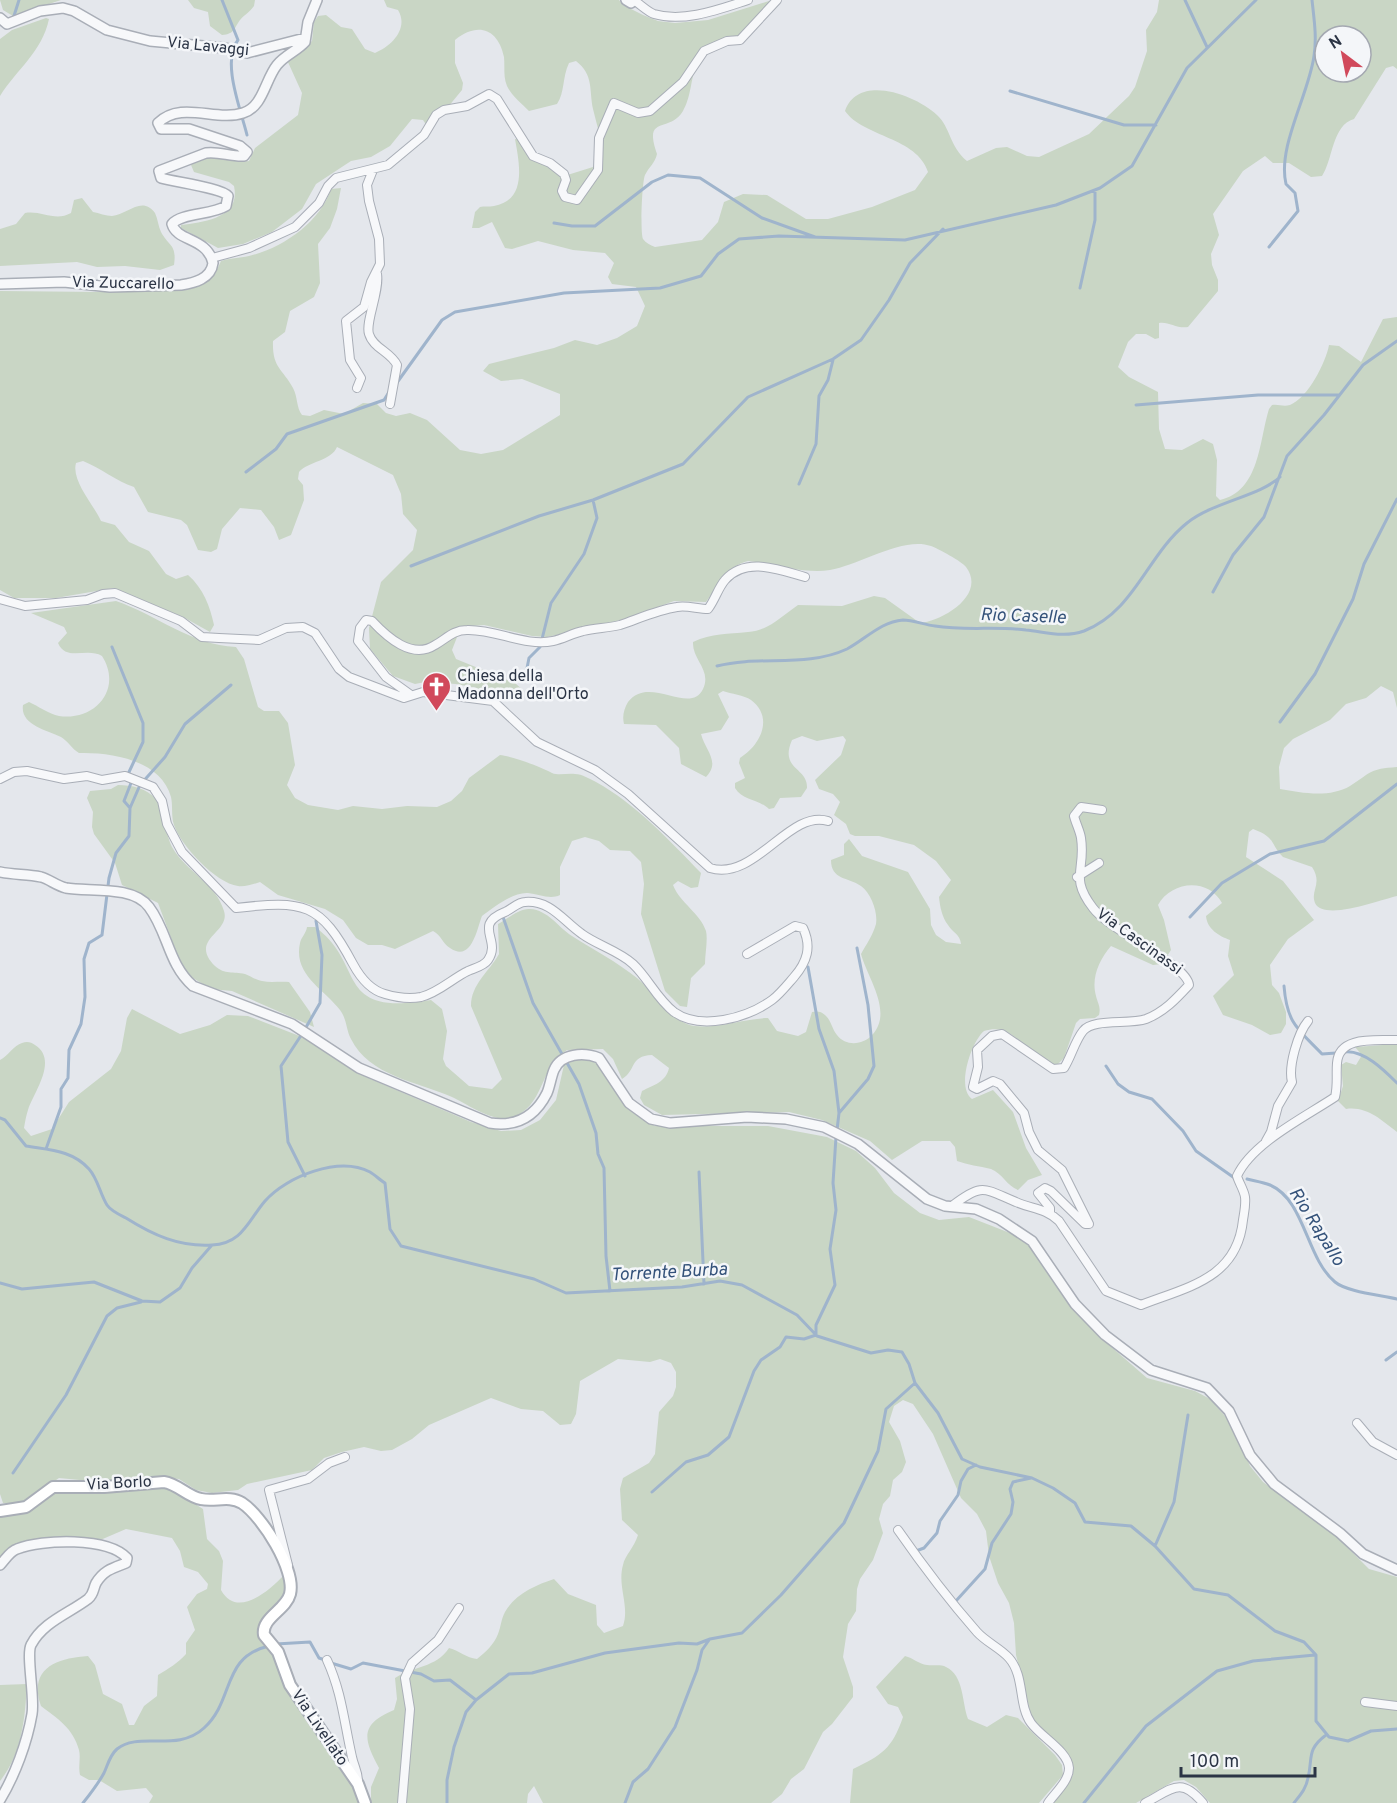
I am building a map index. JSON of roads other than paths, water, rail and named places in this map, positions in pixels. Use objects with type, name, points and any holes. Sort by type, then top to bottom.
[{"type":"main road","name":"Via Borlo","points":[[0,1511],[26,1507],[49,1488],[57,1486],[104,1487],[164,1482],[172,1483],[200,1499],[228,1498],[240,1502]]},
{"type":"main road","name":"Via Livellato","points":[[240,1502],[271,1536],[288,1573],[291,1586],[288,1600],[264,1626],[264,1635],[278,1652],[290,1685],[358,1784],[365,1803]]},
{"type":"street","points":[[317,0],[303,45],[285,56],[275,67],[260,98],[244,113],[229,116],[187,112],[168,116],[158,123],[161,129],[189,129],[240,146],[247,152],[237,157],[214,152],[206,153],[159,171],[161,178],[203,189],[220,190],[228,196],[226,206],[221,209],[207,215],[182,218],[172,224],[177,233],[200,244],[212,258],[275,239],[309,215],[336,178],[352,172],[373,170],[398,158],[433,130]]},
{"type":"street","points":[[626,0],[632,3],[635,0],[653,14],[676,17],[705,13],[748,0]]},
{"type":"street","points":[[424,135],[432,119],[439,112],[467,106],[486,94],[492,95],[533,156],[550,163],[564,174],[567,180],[563,193],[568,199],[577,200],[598,170],[599,138],[614,103],[638,113],[650,111],[683,82],[704,51],[726,41],[740,40],[777,0]]},
{"type":"street","name":"Via Lavaggi","points":[[0,18],[4,23],[11,23],[40,11],[63,8],[74,11],[107,30],[150,41],[252,54],[304,38]]},
{"type":"street","points":[[373,170],[367,185],[371,214],[382,255],[368,331],[372,340],[389,354],[397,365],[390,404]]},
{"type":"street","name":"Via Zuccarello","points":[[0,284],[64,282],[110,287],[182,285],[193,283],[208,274],[212,269],[212,258]]},
{"type":"street","points":[[357,388],[360,378],[348,351],[346,321],[364,307],[371,282],[377,274]]},
{"type":"street","points":[[411,695],[386,677],[358,641],[360,627],[366,620],[372,621],[384,634],[400,645],[418,651],[432,647],[450,634],[462,630],[480,629],[531,641],[552,641],[586,630],[617,626],[680,606],[693,610],[708,609],[724,582],[743,567],[755,566],[806,577]]},
{"type":"street","points":[[0,599],[7,603],[34,605],[115,593],[181,621],[202,637],[259,640],[286,628],[303,627],[315,633],[339,669],[349,677],[404,698],[423,692],[494,701],[537,742],[595,770],[628,794],[710,868],[721,871],[737,868],[802,824],[820,818],[828,821]]},
{"type":"street","points":[[0,779],[14,772],[27,771],[64,779],[87,776],[102,780],[125,776],[153,787],[162,801],[167,824],[182,852],[215,885],[231,905],[236,908],[275,904],[301,908],[320,915],[331,927],[367,985],[384,994],[420,997],[482,966],[490,954],[489,924],[491,918],[521,902],[530,902],[559,912],[581,934],[631,962],[666,1004],[675,1012],[690,1019],[708,1022],[722,1019],[757,1009],[774,999],[798,972],[808,956],[807,937],[803,928],[795,926],[747,954]]},
{"type":"street","points":[[1077,877],[1081,837],[1074,816],[1081,807],[1102,810]]},
{"type":"street","points":[[1077,877],[1099,863]]},
{"type":"street","points":[[0,872],[14,876],[41,877],[67,888],[107,889],[141,901],[154,915],[174,963],[182,976],[193,986],[292,1024],[359,1068],[490,1123],[511,1124],[525,1119],[544,1098],[558,1063],[565,1058],[582,1054],[599,1058],[629,1103],[643,1115],[659,1122],[747,1117],[786,1119],[824,1127],[858,1144],[927,1199],[975,1209],[999,1219],[1032,1241],[1075,1304],[1105,1335],[1151,1370],[1207,1388],[1229,1411],[1250,1455],[1274,1484],[1340,1533],[1372,1561],[1397,1570]]},
{"type":"street","name":"Via Cascinassi","points":[[1050,1213],[1050,1208],[1038,1193],[1045,1188],[1085,1224],[1089,1224],[1062,1170],[1038,1150],[1029,1132],[1024,1113],[1000,1083],[993,1081],[977,1089],[973,1087],[978,1067],[977,1050],[992,1036],[1002,1034],[1053,1069],[1064,1068],[1083,1030],[1094,1023],[1116,1024],[1145,1019],[1170,1006],[1189,985],[1189,981],[1180,970],[1099,916],[1086,898],[1077,877]]},
{"type":"street","points":[[952,1206],[978,1191],[991,1190],[1016,1202],[1050,1213],[1059,1221],[1106,1291],[1141,1305],[1199,1284],[1232,1259],[1240,1243],[1245,1196],[1238,1176],[1271,1132],[1278,1106],[1292,1082],[1290,1072],[1298,1038],[1308,1021]]},
{"type":"street","points":[[1264,1144],[1335,1097],[1337,1061],[1339,1053],[1346,1045],[1395,1040]]},
{"type":"street","points":[[1357,1423],[1373,1442],[1397,1455]]},
{"type":"street","points":[[288,1573],[288,1555],[269,1490],[308,1479],[329,1462],[345,1457]]},
{"type":"street","points":[[898,1530],[943,1594],[961,1610],[978,1632],[1010,1659],[1017,1673],[1029,1721],[1064,1756],[1069,1771],[1047,1803]]},
{"type":"street","points":[[0,1565],[15,1549],[48,1541],[106,1545],[127,1558],[126,1563],[107,1570],[95,1584],[90,1597],[57,1617],[31,1644],[28,1659],[33,1679],[32,1714],[12,1780],[0,1800]]},
{"type":"street","points":[[402,1803],[410,1709],[405,1678],[412,1663],[438,1640],[459,1608]]},
{"type":"street","points":[[327,1660],[339,1688],[353,1761],[359,1775],[358,1784]]},
{"type":"street","points":[[1365,1702],[1397,1706]]},
{"type":"street","points":[[1145,1803],[1172,1787],[1185,1786],[1203,1803]]},
{"type":"waterway","points":[[13,19],[19,0]]},
{"type":"waterway","points":[[222,0],[238,40],[233,49],[232,73],[247,135]]},
{"type":"waterway","points":[[1185,0],[1207,47]]},
{"type":"waterway","points":[[396,384],[442,320],[455,312],[564,293],[660,288],[701,276],[718,254],[739,239],[779,236],[905,240],[1056,205],[1100,188],[1132,166],[1187,68],[1256,0]]},
{"type":"waterway","points":[[1269,247],[1298,211],[1295,193],[1286,184],[1284,169],[1290,137],[1314,56],[1312,0]]},
{"type":"waterway","points":[[1010,91],[1124,125],[1156,125]]},
{"type":"waterway","points":[[554,223],[595,226],[652,182],[668,175],[700,178],[762,218],[815,237]]},
{"type":"waterway","points":[[1080,288],[1095,220],[1095,190]]},
{"type":"waterway","points":[[411,566],[539,516],[593,500],[683,464],[748,397],[833,359],[861,340],[889,300],[910,263],[943,229]]},
{"type":"waterway","name":"Rio Caselle","points":[[1213,592],[1233,555],[1264,517],[1287,456],[1324,415],[1363,365],[1397,341]]},
{"type":"waterway","points":[[799,484],[816,444],[819,396],[828,380],[833,360]]},
{"type":"waterway","points":[[246,472],[276,449],[287,434],[384,400],[389,392]]},
{"type":"waterway","points":[[1136,405],[1258,395],[1339,395]]},
{"type":"waterway","name":"Rio Caselle","points":[[717,666],[750,661],[799,660],[831,655],[847,649],[887,624],[903,620],[958,628],[1015,629],[1062,634],[1084,631],[1101,622],[1116,610],[1173,536],[1187,523],[1210,510],[1261,489],[1280,477]]},
{"type":"waterway","name":"Rio Caselle","points":[[1280,722],[1315,674],[1353,599],[1364,564],[1397,499]]},
{"type":"waterway","points":[[526,673],[529,658],[540,647],[551,603],[584,554],[597,518],[593,500]]},
{"type":"waterway","points":[[112,647],[143,723],[143,742],[129,772],[131,783],[124,801],[130,808]]},
{"type":"waterway","points":[[46,1149],[61,1107],[61,1089],[68,1078],[69,1050],[81,1024],[85,997],[84,959],[89,943],[102,935],[109,878],[116,853],[129,836],[130,808],[140,785],[165,757],[185,724],[231,685]]},
{"type":"waterway","points":[[1190,917],[1222,883],[1270,854],[1324,841],[1397,784]]},
{"type":"waterway","points":[[503,917],[533,1003],[579,1084],[596,1133],[598,1154],[604,1168],[606,1256],[610,1291]]},
{"type":"waterway","points":[[305,1029],[320,1003],[322,955],[316,921]]},
{"type":"waterway","points":[[837,1130],[839,1113],[868,1079],[874,1066],[868,1005],[857,948]]},
{"type":"waterway","points":[[808,967],[819,1029],[834,1071],[839,1113]]},
{"type":"waterway","points":[[1284,986],[1291,1018],[1300,1032],[1322,1054],[1336,1053]]},
{"type":"waterway","points":[[302,1034],[281,1066],[288,1142],[305,1176]]},
{"type":"waterway","points":[[1344,1052],[1366,1057],[1397,1083]]},
{"type":"waterway","name":"Rio Rapallo","points":[[1106,1066],[1118,1084],[1129,1092],[1152,1099],[1183,1131],[1196,1151],[1233,1177]]},
{"type":"waterway","name":"Torrente Burba","points":[[0,1118],[5,1120],[26,1146],[68,1154],[82,1163],[92,1173],[105,1201],[113,1211],[146,1230],[177,1242],[212,1245],[231,1241],[243,1230],[265,1201],[286,1184],[314,1171],[344,1166],[370,1172],[385,1183],[390,1229],[401,1246],[534,1279],[566,1293],[682,1287],[720,1281],[742,1285],[797,1315],[817,1336],[871,1353],[888,1350],[902,1352],[909,1364],[915,1383],[938,1413],[962,1459],[980,1467],[1032,1478],[1053,1488],[1075,1503],[1085,1522],[1131,1526],[1155,1546],[1194,1589],[1228,1595],[1275,1631],[1304,1642],[1316,1655],[1316,1721],[1329,1737],[1348,1741],[1371,1731],[1397,1729]]},
{"type":"waterway","points":[[652,1492],[686,1462],[708,1455],[729,1437],[754,1371],[761,1360],[780,1347],[786,1337],[804,1339],[816,1335],[816,1325],[835,1285],[830,1249],[836,1210],[833,1183],[836,1137]]},
{"type":"waterway","points":[[699,1172],[704,1284]]},
{"type":"waterway","name":"Rio Rapallo","points":[[1247,1179],[1262,1182],[1282,1192],[1298,1216],[1325,1272],[1335,1282],[1356,1291],[1397,1299]]},
{"type":"waterway","points":[[0,1283],[22,1289],[94,1282],[142,1301],[160,1302],[180,1288],[192,1268],[212,1245]]},
{"type":"waterway","points":[[13,1473],[66,1395],[107,1316],[117,1308],[141,1302]]},
{"type":"waterway","points":[[1386,1360],[1397,1352]]},
{"type":"waterway","points":[[447,1803],[447,1780],[454,1747],[466,1712],[476,1700],[509,1674],[532,1673],[605,1653],[679,1643],[697,1644],[742,1633],[781,1595],[844,1523],[878,1451],[886,1409],[915,1383]]},
{"type":"waterway","points":[[1155,1546],[1174,1502],[1188,1415]]},
{"type":"waterway","points":[[916,1551],[924,1548],[937,1533],[940,1521],[958,1495],[961,1481],[968,1469],[976,1465]]},
{"type":"waterway","points":[[955,1602],[985,1569],[992,1543],[1011,1514],[1013,1502],[1010,1489],[1013,1482],[1031,1478]]},
{"type":"waterway","points":[[625,1803],[633,1782],[648,1769],[675,1727],[697,1670],[702,1650],[709,1640]]},
{"type":"waterway","points":[[276,1644],[310,1642],[319,1658],[325,1660]]},
{"type":"waterway","points":[[83,1803],[99,1781],[117,1749],[136,1742],[182,1739],[204,1728],[214,1717],[236,1669],[243,1660],[254,1652],[269,1646]]},
{"type":"waterway","points":[[1084,1803],[1146,1726],[1217,1671],[1253,1661],[1315,1655]]},
{"type":"waterway","points":[[331,1663],[351,1669],[363,1663],[421,1674],[434,1681],[450,1680],[476,1700]]},
{"type":"waterway","points":[[1294,1803],[1307,1782],[1315,1745],[1326,1735]]},
{"type":"place","name":"Chiesa della Madonna dell'Orto","points":[[436,712]]}]
